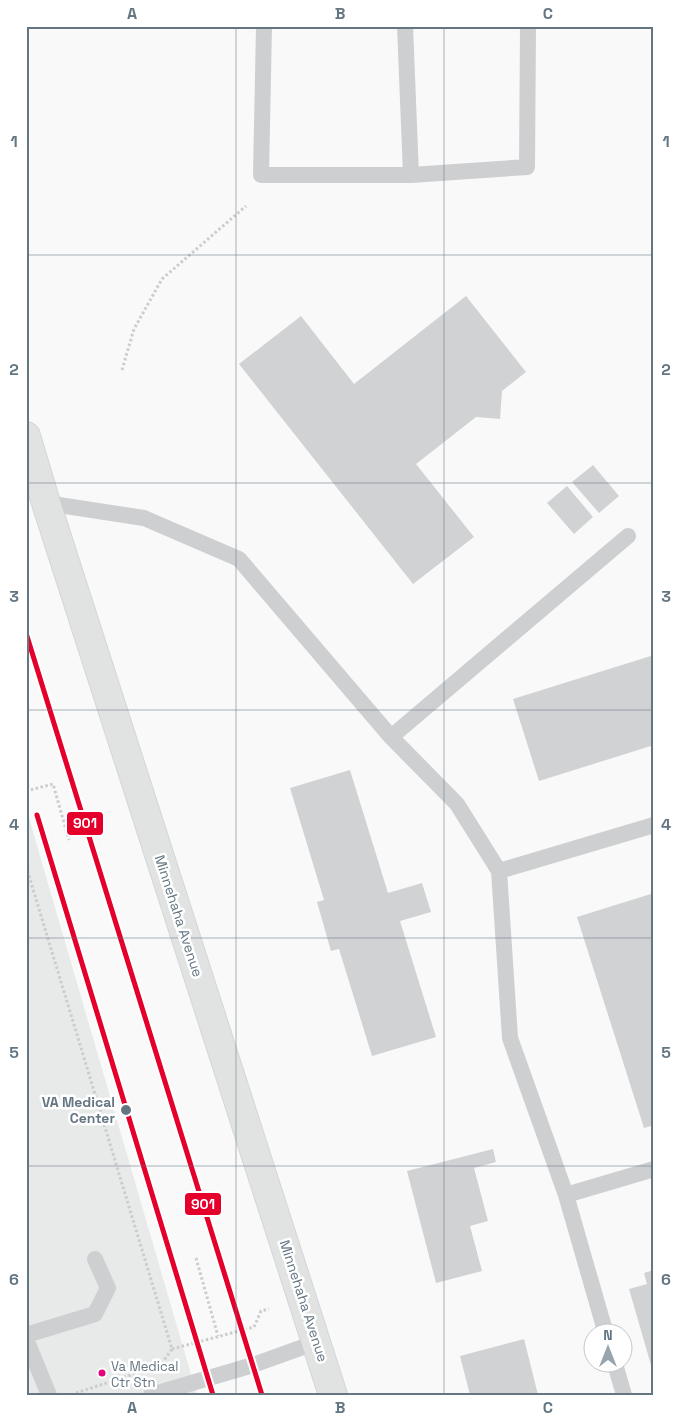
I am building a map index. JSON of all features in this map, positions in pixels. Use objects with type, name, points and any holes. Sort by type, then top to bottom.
[{"type":"street","name":"Minnehaha Avenue","points":[[26,436],[333,1395]]},
{"type":"lane","points":[[264,26],[261,175],[411,175],[526,167],[528,26]]},
{"type":"lane","points":[[405,26],[411,175]]},
{"type":"lane","points":[[46,503],[144,518],[239,559],[391,737],[457,804],[499,871],[510,1038],[566,1195],[603,1324]]},
{"type":"lane","points":[[391,737],[628,536]]},
{"type":"lane","points":[[499,871],[654,825]]},
{"type":"lane","points":[[566,1195],[654,1168]]},
{"type":"lane","points":[[26,1335],[95,1314],[108,1288],[95,1260]]},
{"type":"lane","points":[[26,1339],[48,1395]]},
{"type":"lane","points":[[151,1395],[253,1365],[317,1342]]},
{"type":"lane","points":[[618,1374],[624,1395]]},
{"type":"path","points":[[122,370],[134,329],[162,279],[246,206]]},
{"type":"path","points":[[26,791],[53,784],[69,840]]},
{"type":"path","points":[[26,866],[172,1349]]},
{"type":"path","points":[[196,1258],[218,1336]]},
{"type":"path","points":[[162,1370],[160,1365],[172,1349],[254,1327],[261,1311],[269,1309]]},
{"type":"path","points":[[69,1395],[142,1371]]},
{"type":"shaded area","points":[[26,808],[197,1395],[26,1395]]},
{"type":"building","points":[[466,296],[526,372],[502,391],[500,419],[476,417],[416,464],[474,537],[413,584],[239,364],[301,316],[354,384]]},
{"type":"building","points":[[593,465],[619,496],[599,513],[572,482]]},
{"type":"building","points":[[567,486],[593,517],[574,534],[547,503]]},
{"type":"building","points":[[654,655],[654,745],[539,781],[513,699]]},
{"type":"building","points":[[350,770],[388,893],[422,883],[431,912],[400,921],[436,1037],[372,1056],[339,949],[331,951],[317,902],[324,900],[290,788]]},
{"type":"building","points":[[654,893],[654,1125],[644,1128],[577,917]]},
{"type":"building","points":[[493,1149],[496,1162],[474,1168],[488,1221],[470,1226],[482,1271],[436,1283],[407,1171]]},
{"type":"building","points":[[654,1270],[653,1372],[629,1289],[647,1284],[644,1273]]},
{"type":"building","points":[[524,1339],[538,1395],[470,1395],[460,1356]]},
{"type":"transit line","name":"901","points":[[26,633],[262,1395]]},
{"type":"transit line","name":"901","points":[[37,815],[213,1395]]},
{"type":"place","name":"VA Medical Center","points":[[126,1110]]},
{"type":"place","name":"Va Medical Ctr Stn","points":[[102,1373]]}]
